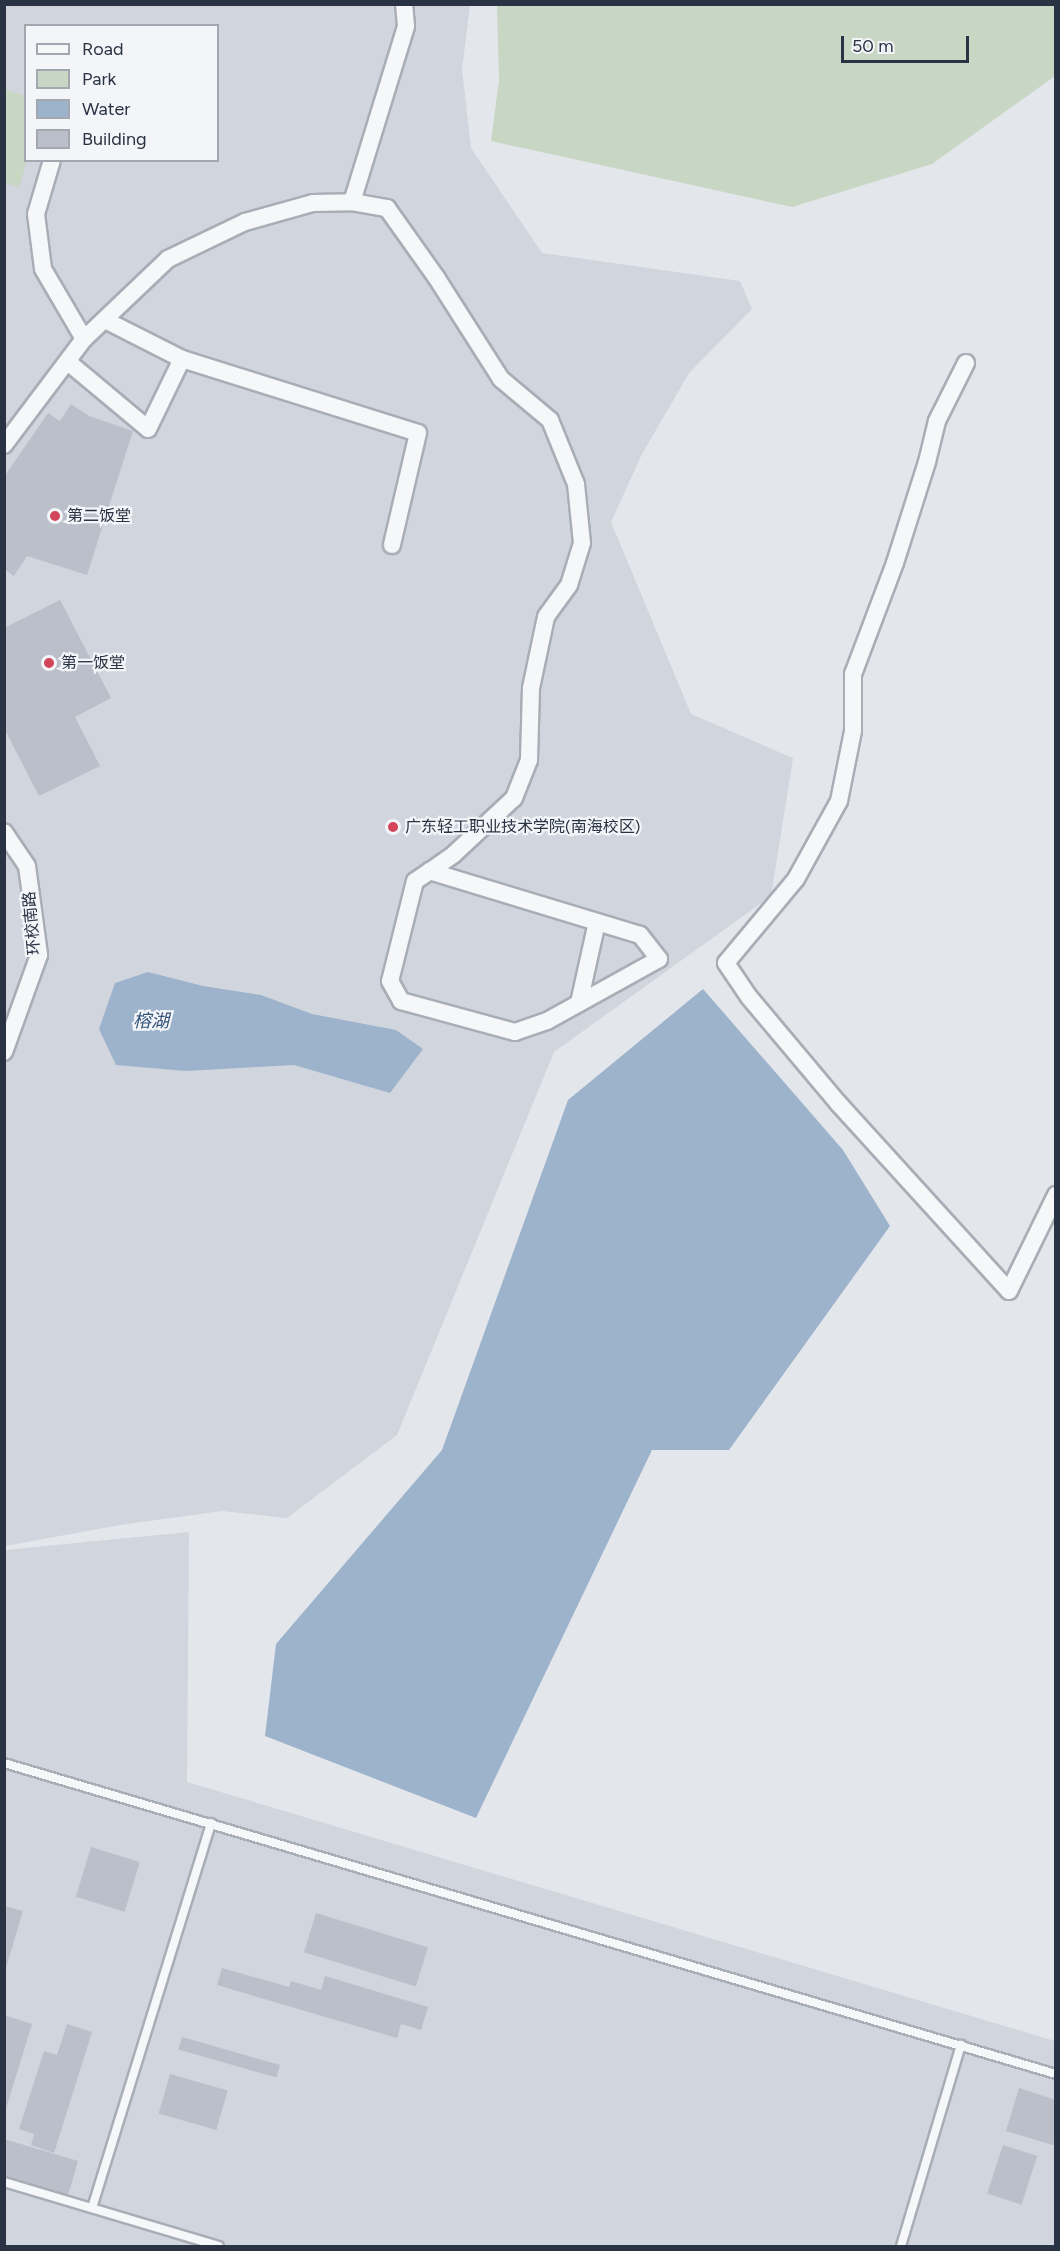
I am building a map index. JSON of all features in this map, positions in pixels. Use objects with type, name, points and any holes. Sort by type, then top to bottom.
[{"type":"street","points":[[352,202],[406,26],[404,4]]},
{"type":"street","points":[[51,162],[36,214],[43,269],[84,339]]},
{"type":"street","points":[[4,445],[84,339],[168,259],[245,222],[313,203],[352,202],[387,208],[436,278],[501,379],[550,420],[576,484],[582,543],[569,585],[546,617],[531,688],[529,760],[514,798],[453,855],[415,881],[390,981],[401,1001],[515,1032],[546,1021],[659,959],[640,934],[430,871]]},
{"type":"street","points":[[105,320],[182,359],[418,433],[392,545]]},
{"type":"street","points":[[68,362],[148,429],[182,359]]},
{"type":"street","points":[[966,363],[937,421],[927,462],[895,563],[853,674],[853,731],[839,801],[796,879],[726,963],[749,997],[838,1103],[1009,1291],[1056,1195]]},
{"type":"street","name":"环校南路","points":[[4,831],[27,867],[39,955],[4,1052]]},
{"type":"street","points":[[579,1003],[597,922]]},
{"type":"lane","points":[[4,1763],[1056,2074]]},
{"type":"lane","points":[[92,2208],[211,1823]]},
{"type":"lane","points":[[901,2247],[961,2045]]},
{"type":"lane","points":[[4,2182],[219,2247]]},
{"type":"shaded area","name":"广东轻工职业技术学院(南海校区)","points":[[5,5],[470,5],[462,70],[471,148],[542,253],[740,281],[752,309],[689,373],[642,454],[611,522],[691,714],[793,758],[771,896],[554,1052],[397,1435],[287,1518],[222,1511],[120,1525],[5,1546]]},
{"type":"shaded area","points":[[189,1532],[187,1782],[1055,2041],[1055,2246],[5,2246],[5,1550]]},
{"type":"green space","points":[[497,5],[1055,5],[1055,76],[932,164],[792,207],[491,141],[499,80]]},
{"type":"green space","points":[[5,89],[24,96],[24,162],[27,162],[19,187],[5,183]]},
{"type":"water","name":"榕湖","points":[[148,972],[203,986],[261,995],[312,1014],[396,1030],[423,1049],[390,1093],[294,1065],[186,1071],[116,1065],[99,1029],[115,983]]},
{"type":"water","points":[[703,989],[843,1150],[890,1226],[729,1450],[652,1450],[476,1818],[265,1736],[276,1644],[442,1450],[568,1100]]},
{"type":"building","name":"第二饭堂","points":[[71,404],[89,416],[133,431],[87,575],[27,556],[14,576],[4,569],[4,477],[48,413],[60,421]]},
{"type":"building","name":"第一饭堂","points":[[60,600],[111,698],[75,717],[100,766],[39,796],[4,728],[4,628]]},
{"type":"building","points":[[91,1847],[140,1862],[125,1912],[76,1897]]},
{"type":"building","points":[[4,1906],[23,1911],[5,1971],[4,1971]]},
{"type":"building","points":[[316,1913],[428,1947],[416,1986],[304,1952]]},
{"type":"building","points":[[222,1968],[289,1987],[291,1981],[321,1990],[325,1976],[428,2007],[421,2030],[401,2024],[397,2038],[217,1985]]},
{"type":"building","points":[[4,2015],[32,2024],[5,2112],[4,2112]]},
{"type":"building","points":[[67,2024],[92,2032],[54,2153],[31,2145],[34,2134],[19,2129],[44,2051],[57,2055]]},
{"type":"building","points":[[182,2037],[280,2065],[276,2078],[178,2049]]},
{"type":"building","points":[[170,2074],[228,2091],[216,2130],[159,2113]]},
{"type":"building","points":[[1019,2088],[1056,2100],[1056,2146],[1006,2131]]},
{"type":"building","points":[[4,2139],[78,2161],[68,2196],[4,2176]]},
{"type":"building","points":[[1003,2145],[1037,2156],[1021,2205],[987,2194]]},
{"type":"place","name":"第二饭堂","points":[[55,516]]},
{"type":"place","name":"第一饭堂","points":[[49,663]]},
{"type":"place","name":"广东轻工职业技术学院(南海校区)","points":[[393,827]]}]
